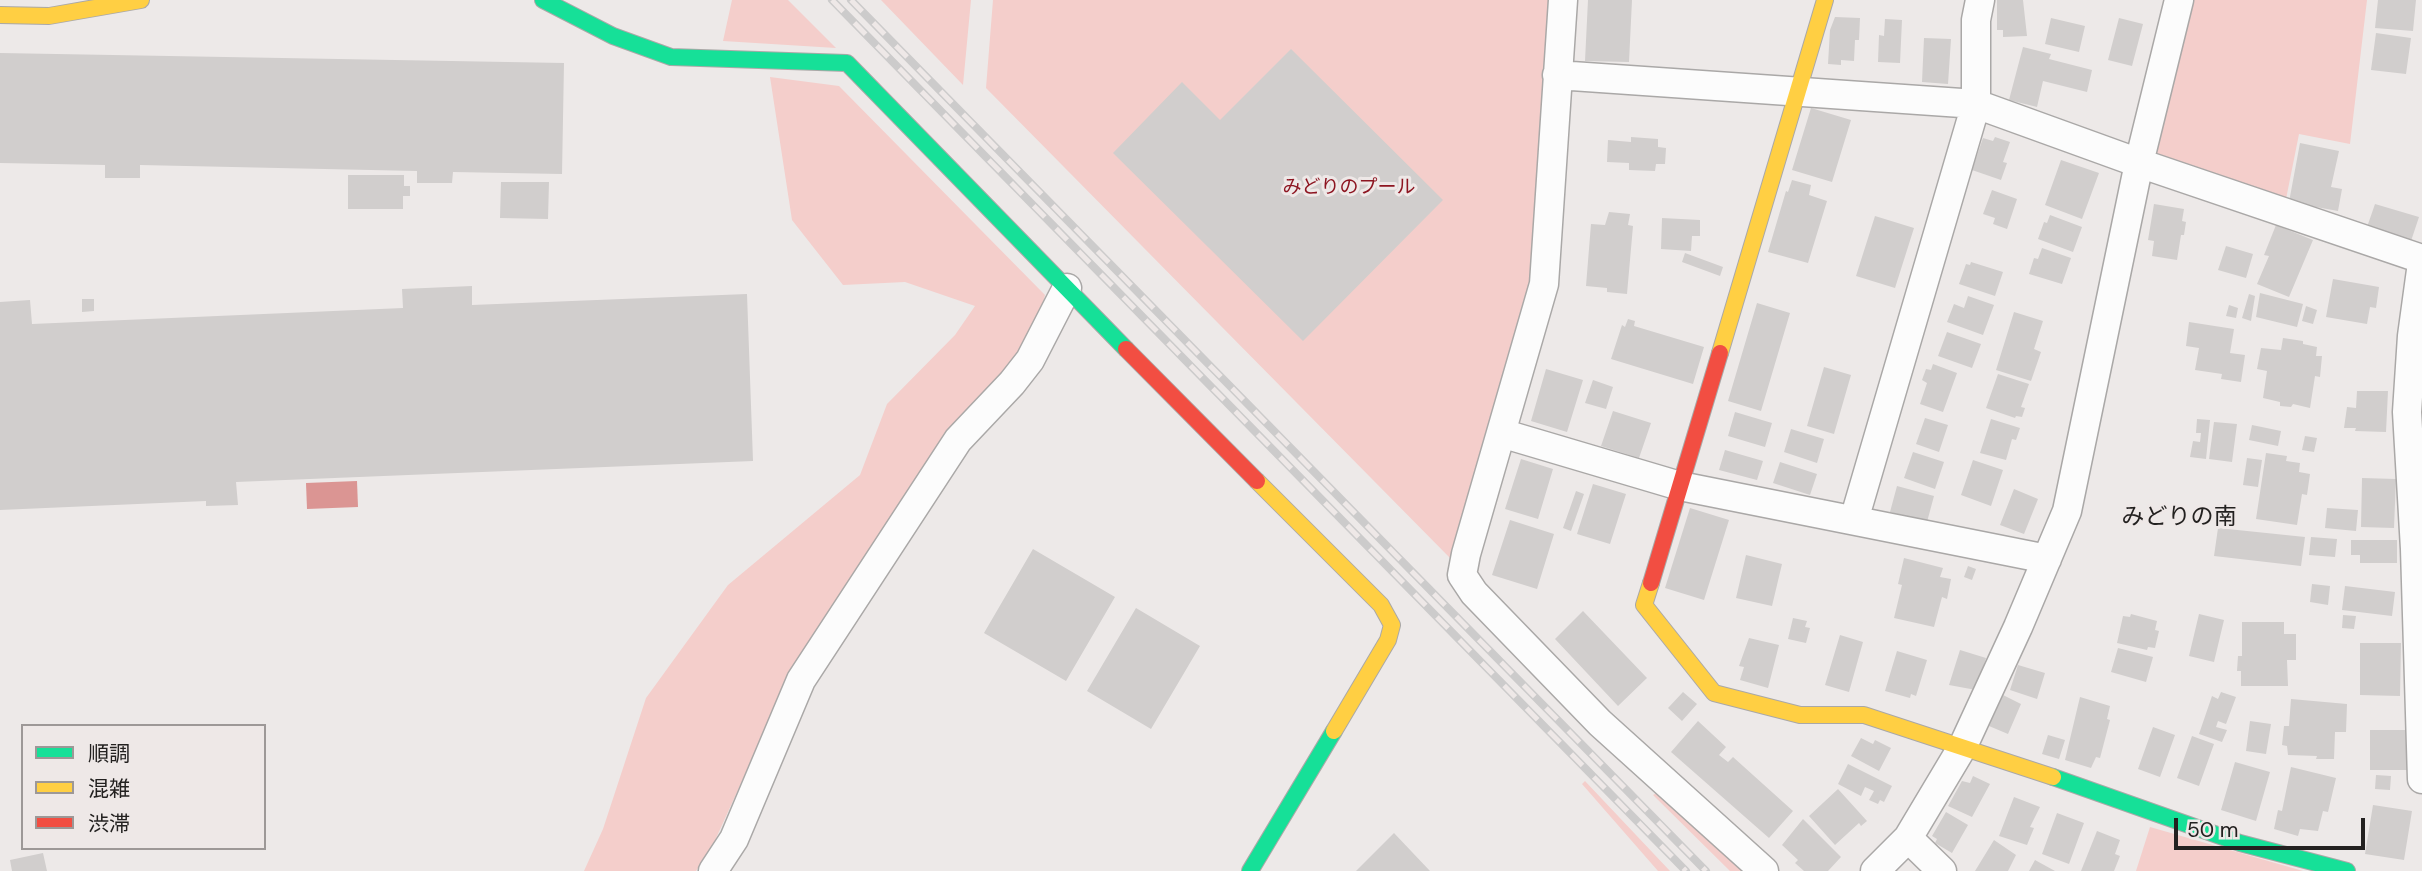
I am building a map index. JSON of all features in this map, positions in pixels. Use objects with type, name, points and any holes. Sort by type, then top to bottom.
[{"type":"street","points":[[0,15],[48,16],[141,0]]},
{"type":"street","points":[[543,0],[612,36],[671,57],[847,63],[1381,605],[1392,625],[1388,640],[1250,871]]},
{"type":"street","points":[[1563,0],[1544,284],[1462,575],[1474,593],[1600,723],[1764,871]]},
{"type":"street","points":[[1825,0],[1644,605],[1714,693],[1800,715],[1864,715],[1963,746],[2241,843],[2325,869],[2347,871]]},
{"type":"street","points":[[1854,520],[1976,104],[1976,20],[1980,0]]},
{"type":"street","points":[[1875,871],[1908,838],[1963,746],[2067,511],[2139,163],[2179,0]]},
{"type":"street","points":[[1557,75],[1976,104],[2422,261],[2407,412],[2422,779]]},
{"type":"street","points":[[713,871],[734,839],[801,680],[958,440],[1030,360],[1067,288]]},
{"type":"street","points":[[1501,433],[1680,486],[2047,559]]},
{"type":"street","points":[[1908,838],[1942,871]]},
{"type":"green space","points":[[732,0],[788,0],[836,48],[723,41]]},
{"type":"green space","points":[[881,0],[971,0],[963,85]]},
{"type":"green space","name":"みどりのプール","points":[[993,0],[1550,0],[1530,290],[1450,558],[986,88]]},
{"type":"green space","points":[[2191,0],[2367,0],[2350,144],[2299,134],[2285,204],[2158,164],[2153,152]]},
{"type":"green space","points":[[770,77],[839,86],[1045,295],[1038,324],[1003,377],[793,669],[712,847],[696,871],[584,871],[603,829],[646,698],[728,585],[860,475],[887,404],[955,335],[975,306],[905,282],[843,285],[792,220]]},
{"type":"green space","points":[[1585,781],[1670,871],[1658,871],[1582,784]]},
{"type":"green space","points":[[1658,792],[1750,871],[1730,871],[1653,795]]},
{"type":"green space","points":[[2150,827],[2303,871],[2136,871]]},
{"type":"shaded area","points":[[357,481],[358,507],[307,509],[306,483]]},
{"type":"building","points":[[1588,0],[1632,0],[1629,62],[1585,61]]},
{"type":"building","points":[[1997,0],[2023,0],[2027,36],[2003,37],[2003,30],[1997,30]]},
{"type":"building","points":[[2378,0],[2416,0],[2413,31],[2375,28]]},
{"type":"building","points":[[1835,17],[1860,18],[1854,61],[1841,60],[1841,65],[1828,64],[1830,30]]},
{"type":"building","points":[[2051,18],[2085,26],[2079,52],[2045,44]]},
{"type":"building","points":[[2119,18],[2143,24],[2132,66],[2108,60]]},
{"type":"building","points":[[1885,19],[1902,20],[1900,63],[1878,62],[1879,35],[1884,36]]},
{"type":"building","points":[[2376,33],[2411,38],[2406,74],[2371,70]]},
{"type":"building","points":[[1924,38],[1951,39],[1948,84],[1922,82]]},
{"type":"building","points":[[2023,47],[2051,54],[2049,59],[2092,70],[2087,92],[2043,81],[2037,107],[2009,100]]},
{"type":"building","points":[[1291,49],[1443,200],[1303,341],[1113,153],[1182,82],[1220,120]]},
{"type":"building","points":[[0,53],[564,63],[562,174],[453,172],[452,183],[417,183],[417,171],[140,165],[140,178],[105,178],[105,165],[0,163]]},
{"type":"building","points":[[1811,108],[1851,120],[1832,182],[1792,170]]},
{"type":"building","points":[[1631,137],[1658,139],[1658,147],[1666,148],[1665,164],[1656,164],[1655,171],[1629,170],[1629,163],[1607,162],[1608,140],[1631,142]]},
{"type":"building","points":[[1995,137],[2010,142],[2003,162],[2007,163],[2001,180],[1972,170],[1983,138],[1993,141]]},
{"type":"building","points":[[2300,143],[2339,151],[2331,187],[2342,189],[2338,211],[2289,202]]},
{"type":"building","points":[[2061,160],[2099,173],[2082,219],[2045,205]]},
{"type":"building","points":[[348,175],[404,175],[404,186],[410,186],[410,196],[403,196],[403,209],[348,209]]},
{"type":"building","points":[[1792,180],[1811,185],[1809,195],[1827,201],[1808,263],[1768,252],[1786,191],[1788,192]]},
{"type":"building","points":[[501,182],[549,182],[548,219],[500,218]]},
{"type":"building","points":[[1992,190],[2017,199],[2007,229],[1993,224],[1995,218],[1983,214]]},
{"type":"building","points":[[2154,204],[2184,209],[2182,221],[2186,222],[2177,260],[2152,256],[2154,241],[2148,240]]},
{"type":"building","points":[[2375,204],[2419,217],[2410,244],[2366,230]]},
{"type":"building","points":[[1609,212],[1630,214],[1628,225],[1633,226],[1627,294],[1586,286],[1591,224],[1605,225]]},
{"type":"building","points":[[2050,215],[2082,227],[2073,252],[2038,239],[2044,222],[2047,223]]},
{"type":"building","points":[[1875,216],[1914,228],[1895,288],[1856,276]]},
{"type":"building","points":[[1662,218],[1700,220],[1700,236],[1692,236],[1691,251],[1661,249]]},
{"type":"building","points":[[2276,225],[2313,240],[2289,297],[2257,284],[2269,256],[2264,255]]},
{"type":"building","points":[[2226,246],[2253,254],[2246,278],[2218,270]]},
{"type":"building","points":[[2042,248],[2071,258],[2062,284],[2029,274],[2034,258],[2038,259]]},
{"type":"building","points":[[1685,253],[1723,267],[1720,276],[1682,262]]},
{"type":"building","points":[[1971,262],[2003,272],[1995,296],[1959,284],[1966,264],[1970,265]]},
{"type":"building","points":[[2333,279],[2379,287],[2376,308],[2370,307],[2367,324],[2326,317]]},
{"type":"building","points":[[472,286],[472,305],[747,294],[753,461],[236,482],[238,505],[206,506],[206,501],[0,510],[0,302],[30,300],[32,324],[403,308],[402,289]]},
{"type":"building","points":[[2260,293],[2303,304],[2297,327],[2256,317]]},
{"type":"building","points":[[2249,294],[2255,296],[2251,321],[2242,318]]},
{"type":"building","points":[[1968,296],[1994,305],[1983,335],[1947,322],[1954,304],[1964,308]]},
{"type":"building","points":[[82,299],[94,299],[94,311],[82,312]]},
{"type":"building","points":[[1757,303],[1790,313],[1761,411],[1728,401]]},
{"type":"building","points":[[2229,305],[2238,308],[2236,318],[2226,316]]},
{"type":"building","points":[[2306,306],[2317,310],[2313,324],[2302,321]]},
{"type":"building","points":[[2014,312],[2043,321],[2034,349],[2041,352],[2031,381],[1996,370]]},
{"type":"building","points":[[1628,319],[1635,321],[1634,326],[1704,347],[1693,384],[1611,359],[1622,325],[1625,327]]},
{"type":"building","points":[[2189,322],[2234,329],[2230,353],[2245,355],[2241,382],[2221,379],[2222,374],[2195,370],[2199,348],[2186,346]]},
{"type":"building","points":[[1947,332],[1981,344],[1972,368],[1938,356]]},
{"type":"building","points":[[2283,338],[2303,341],[2303,344],[2317,347],[2316,356],[2322,356],[2320,377],[2315,376],[2310,408],[2293,404],[2291,407],[2280,406],[2280,402],[2263,398],[2267,371],[2257,369],[2261,348],[2281,350]]},
{"type":"building","points":[[1933,364],[1957,373],[1943,412],[1920,404],[1927,383],[1922,380],[1926,369],[1931,370]]},
{"type":"building","points":[[1824,367],[1851,375],[1834,434],[1807,426]]},
{"type":"building","points":[[1546,369],[1583,380],[1567,432],[1531,421]]},
{"type":"building","points":[[1998,374],[2029,384],[2021,407],[2025,408],[2022,417],[2015,418],[1986,408]]},
{"type":"building","points":[[1593,380],[1613,387],[1606,409],[1585,403]]},
{"type":"building","points":[[2357,391],[2388,391],[2386,432],[2344,428],[2347,407],[2356,408]]},
{"type":"building","points":[[1613,411],[1651,423],[1639,458],[1601,446]]},
{"type":"building","points":[[1735,412],[1772,423],[1765,447],[1728,436]]},
{"type":"building","points":[[1925,418],[1948,425],[1939,452],[1916,444]]},
{"type":"building","points":[[1991,419],[2020,428],[2016,440],[2012,439],[2006,460],[1980,453]]},
{"type":"building","points":[[2197,419],[2210,420],[2206,459],[2190,457],[2193,441],[2200,442],[2201,433],[2196,433]]},
{"type":"building","points":[[2214,422],[2237,424],[2232,462],[2209,459]]},
{"type":"building","points":[[2252,425],[2281,431],[2278,446],[2249,440]]},
{"type":"building","points":[[1791,429],[1824,439],[1817,463],[1784,452]]},
{"type":"building","points":[[2305,436],[2317,438],[2314,452],[2302,450]]},
{"type":"building","points":[[1725,450],[1763,461],[1757,480],[1719,470]]},
{"type":"building","points":[[1913,452],[1944,462],[1935,489],[1904,478]]},
{"type":"building","points":[[2266,453],[2287,456],[2286,461],[2300,463],[2299,472],[2310,474],[2307,495],[2302,494],[2297,525],[2256,519]]},
{"type":"building","points":[[2247,458],[2262,460],[2258,487],[2243,485]]},
{"type":"building","points":[[1521,459],[1553,469],[1538,519],[1505,509]]},
{"type":"building","points":[[1973,460],[2003,470],[1991,506],[1961,495]]},
{"type":"building","points":[[1780,462],[1817,474],[1810,495],[1773,483]]},
{"type":"building","points":[[2362,478],[2396,479],[2394,528],[2361,527]]},
{"type":"building","points":[[1593,484],[1626,494],[1610,544],[1577,534]]},
{"type":"building","points":[[1897,486],[1934,496],[1927,522],[1890,512]]},
{"type":"building","points":[[2014,489],[2038,499],[2024,534],[2000,525]]},
{"type":"building","points":[[1576,491],[1584,494],[1571,531],[1563,528]]},
{"type":"building","points":[[1690,508],[1729,520],[1704,600],[1665,588]]},
{"type":"building","points":[[2327,508],[2358,510],[2356,531],[2325,528]]},
{"type":"building","points":[[1510,520],[1554,534],[1537,589],[1492,575]]},
{"type":"building","points":[[2218,528],[2305,537],[2301,566],[2214,556]]},
{"type":"building","points":[[2311,537],[2337,539],[2335,557],[2309,555]]},
{"type":"building","points":[[2351,540],[2397,540],[2397,563],[2360,563],[2360,555],[2351,555]]},
{"type":"building","points":[[1033,549],[1115,597],[1066,681],[984,633]]},
{"type":"building","points":[[1746,555],[1782,564],[1772,606],[1736,598]]},
{"type":"building","points":[[1904,558],[1943,568],[1940,577],[1951,579],[1947,599],[1942,597],[1934,627],[1894,618],[1902,585],[1898,584]]},
{"type":"building","points":[[1968,566],[1976,569],[1972,580],[1964,577]]},
{"type":"building","points":[[2312,584],[2330,586],[2328,605],[2310,602]]},
{"type":"building","points":[[2345,586],[2395,592],[2392,616],[2342,610]]},
{"type":"building","points":[[1136,608],[1200,646],[1151,729],[1087,691]]},
{"type":"building","points":[[1583,611],[1647,678],[1618,706],[1555,639]]},
{"type":"building","points":[[2131,614],[2157,621],[2155,630],[2159,631],[2155,648],[2148,647],[2147,650],[2117,643],[2123,616],[2130,617]]},
{"type":"building","points":[[2199,614],[2224,620],[2214,662],[2189,656]]},
{"type":"building","points":[[2343,615],[2356,616],[2354,629],[2342,628]]},
{"type":"building","points":[[1793,618],[1807,621],[1805,627],[1810,628],[1806,643],[1788,639]]},
{"type":"building","points":[[2242,622],[2284,622],[2284,634],[2296,634],[2296,660],[2287,660],[2288,686],[2241,686],[2241,671],[2237,671],[2238,656],[2242,656]]},
{"type":"building","points":[[1840,635],[1863,642],[1849,692],[1825,685]]},
{"type":"building","points":[[1749,638],[1779,645],[1768,688],[1740,680],[1744,667],[1739,666]]},
{"type":"building","points":[[2360,643],[2401,643],[2400,696],[2360,695]]},
{"type":"building","points":[[2118,648],[2153,657],[2146,682],[2111,672]]},
{"type":"building","points":[[1960,650],[1986,658],[1976,690],[1949,685]]},
{"type":"building","points":[[1897,651],[1927,660],[1916,696],[1911,694],[1910,698],[1885,691]]},
{"type":"building","points":[[2018,665],[2045,673],[2037,699],[2010,690]]},
{"type":"building","points":[[1683,692],[1697,704],[1682,721],[1668,708]]},
{"type":"building","points":[[2221,692],[2236,697],[2226,724],[2218,721],[2216,727],[2227,730],[2222,742],[2199,734],[2212,696],[2218,699]]},
{"type":"building","points":[[2003,695],[2021,704],[2008,734],[1989,726]]},
{"type":"building","points":[[2080,697],[2110,706],[2107,719],[2110,720],[2100,758],[2096,757],[2091,768],[2065,760]]},
{"type":"building","points":[[2291,699],[2347,704],[2346,732],[2335,732],[2334,759],[2288,755],[2287,746],[2282,745],[2284,726],[2289,726]]},
{"type":"building","points":[[1698,721],[1726,747],[1719,755],[1728,762],[1733,757],[1793,811],[1769,838],[1671,752]]},
{"type":"building","points":[[2250,721],[2271,724],[2266,754],[2246,751]]},
{"type":"building","points":[[2153,727],[2175,735],[2160,777],[2138,769]]},
{"type":"building","points":[[2370,730],[2408,730],[2408,770],[2370,770]]},
{"type":"building","points":[[2048,735],[2065,740],[2059,759],[2042,754]]},
{"type":"building","points":[[2192,736],[2214,744],[2199,786],[2177,778]]},
{"type":"building","points":[[1861,738],[1873,744],[1875,740],[1891,748],[1879,771],[1851,756]]},
{"type":"building","points":[[2235,762],[2270,772],[2256,821],[2221,810]]},
{"type":"building","points":[[1848,764],[1892,786],[1884,802],[1880,800],[1878,804],[1869,800],[1874,791],[1865,787],[1861,796],[1838,784]]},
{"type":"building","points":[[2291,767],[2336,778],[2328,812],[2323,811],[2318,831],[2300,829],[2298,836],[2274,829],[2278,810],[2282,811]]},
{"type":"building","points":[[2376,775],[2391,776],[2390,790],[2375,789]]},
{"type":"building","points":[[1973,776],[1990,784],[1972,817],[1948,806],[1962,781],[1970,783]]},
{"type":"building","points":[[1838,789],[1867,821],[1861,826],[1859,823],[1835,845],[1809,816]]},
{"type":"building","points":[[2014,797],[2040,807],[2030,827],[2034,828],[2027,845],[1999,836]]},
{"type":"building","points":[[2373,805],[2412,811],[2404,860],[2365,854]]},
{"type":"building","points":[[1946,812],[1968,825],[1952,853],[1935,843],[1937,839],[1932,836]]},
{"type":"building","points":[[2057,813],[2084,823],[2069,864],[2042,854]]},
{"type":"building","points":[[1803,819],[1841,857],[1828,871],[1804,871],[1795,863],[1798,860],[1782,845]]},
{"type":"building","points":[[2097,831],[2120,840],[2115,854],[2120,856],[2114,871],[2081,871]]},
{"type":"building","points":[[1394,833],[1430,871],[1356,871]]},
{"type":"building","points":[[1994,840],[2016,855],[2008,871],[1975,871]]},
{"type":"building","points":[[43,853],[47,871],[12,871],[10,860]]},
{"type":"building","points":[[2035,860],[2055,871],[2029,871]]},
{"type":"railway","points":[[832,0],[1686,871]]},
{"type":"railway","points":[[851,0],[1706,871]]},
{"type":"traffic: fast","points":[[543,0],[613,36],[671,57],[847,63],[1126,349]]},
{"type":"traffic: fast","points":[[1250,871],[1334,731]]},
{"type":"traffic: fast","points":[[2053,777],[2240,843],[2347,871]]},
{"type":"traffic: slow","points":[[0,15],[49,16],[141,0]]},
{"type":"traffic: slow","points":[[1720,353],[1825,0]]},
{"type":"traffic: slow","points":[[1257,481],[1381,605],[1392,625],[1388,640],[1334,731]]},
{"type":"traffic: slow","points":[[1651,583],[1644,605],[1714,693],[1800,715],[1864,715],[2053,777]]},
{"type":"traffic: jam","points":[[1126,349],[1257,481]]},
{"type":"traffic: jam","points":[[1651,583],[1720,353]]},
{"type":"district","name":"みどりの南","points":[[2179,518]]}]
